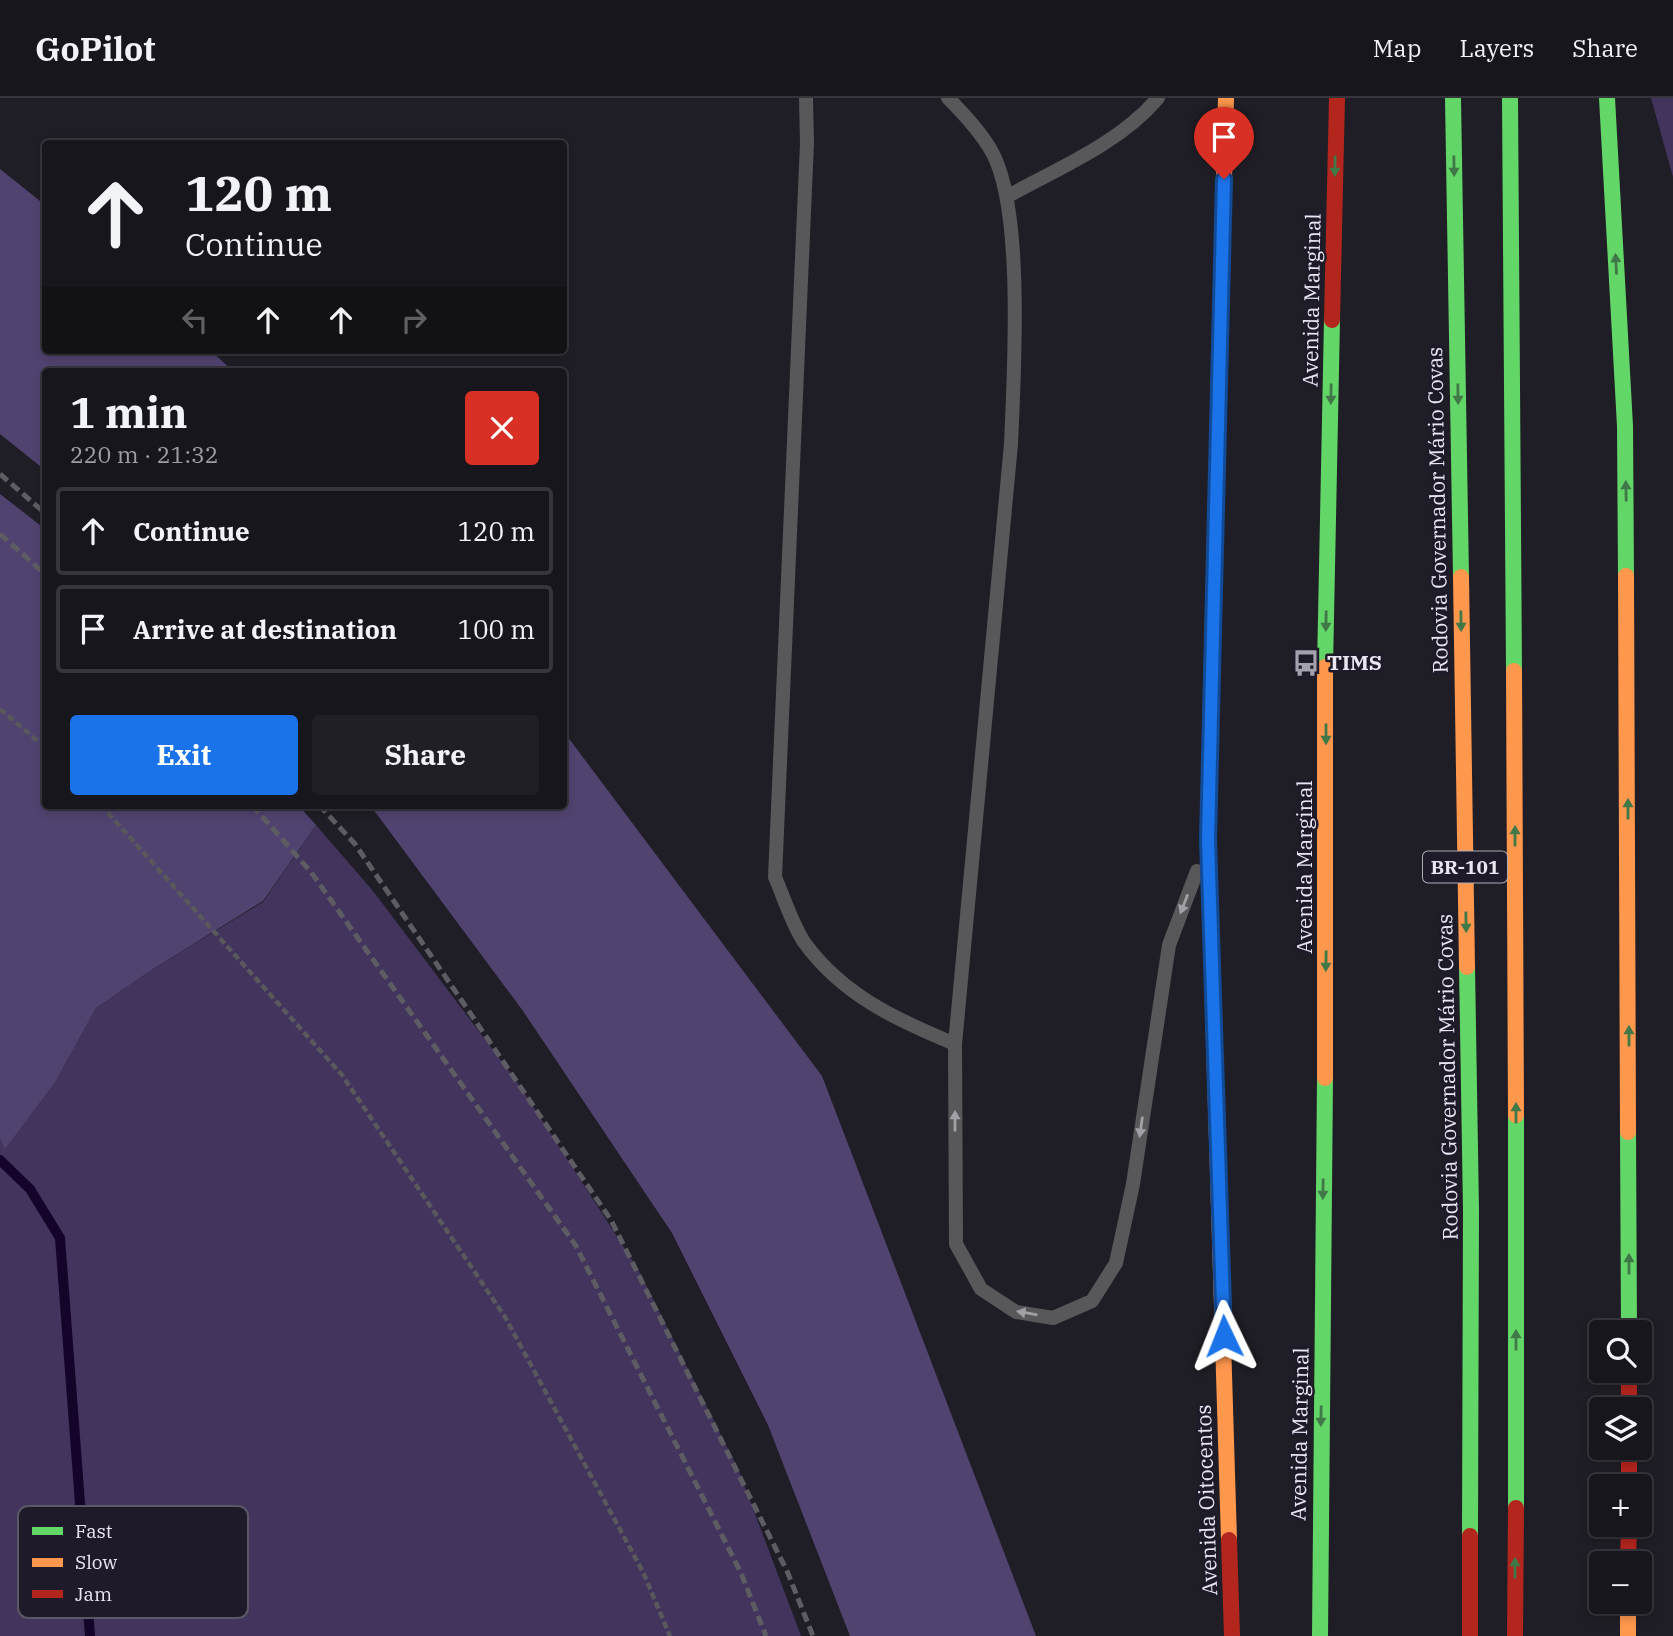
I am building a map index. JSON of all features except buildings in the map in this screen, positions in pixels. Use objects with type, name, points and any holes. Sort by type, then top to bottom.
[{"type":"street","name":"Avenida Oitocentos","points":[[1226,98],[1208,840],[1232,1636]]},
{"type":"street","name":"Avenida Marginal","points":[[1320,1636],[1327,866],[1325,666],[1336,98]]},
{"type":"street","name":"Rodovia Governador Mário Covas","points":[[1453,98],[1471,1210],[1470,1636]]},
{"type":"street","name":"BR-101","points":[[1510,98],[1517,1218],[1515,1636]]},
{"type":"street","points":[[1607,98],[1625,426],[1629,1320]]},
{"type":"street","points":[[1628,1614],[1628,1636]]},
{"type":"lane","points":[[806,98],[807,157],[775,877],[803,941],[841,985],[896,1020],[955,1044]]},
{"type":"lane","points":[[948,98],[965,115],[992,153],[1008,196],[1014,365],[1011,444],[955,1044],[956,1244],[981,1289],[1016,1312],[1053,1318],[1092,1301],[1116,1264],[1133,1184],[1169,945],[1208,840]]},
{"type":"lane","points":[[1008,196],[1108,141],[1148,110],[1158,98]]},
{"type":"path","points":[[0,709],[42,745]]},
{"type":"path","points":[[105,809],[342,1075],[505,1318],[643,1572],[670,1636]]},
{"type":"shaded area","points":[[1651,98],[1673,98],[1673,177]]},
{"type":"shaded area","points":[[0,169],[42,203],[42,354],[214,354],[230,368],[42,368],[42,468],[0,434]]},
{"type":"shaded area","points":[[0,494],[42,527],[42,809],[302,809],[316,825],[263,901],[96,1008],[56,1081],[5,1149],[0,1139]]},
{"type":"shaded area","points":[[567,736],[822,1076],[1036,1636],[850,1636],[768,1425],[672,1233],[523,1011],[373,809],[567,809]]},
{"type":"shaded area","points":[[316,825],[373,891],[518,1083],[638,1269],[739,1471],[801,1636],[0,1636],[0,1139],[5,1148],[56,1081],[96,1008],[153,969],[263,902]]},
{"type":"waterway","points":[[0,1160],[30,1189],[60,1238],[80,1506]]},
{"type":"waterway","points":[[89,1618],[90,1636]]},
{"type":"railway","points":[[0,474],[42,511]]},
{"type":"railway","points":[[0,534],[42,571]]},
{"type":"railway","points":[[256,809],[311,872],[576,1246],[741,1573],[766,1636]]},
{"type":"railway","points":[[323,809],[355,844],[611,1220],[787,1571],[813,1636]]},
{"type":"traffic: fast","points":[[1453,98],[1461,577]]},
{"type":"traffic: fast","points":[[1510,98],[1514,671]]},
{"type":"traffic: fast","points":[[1607,98],[1625,426],[1626,576]]},
{"type":"traffic: fast","points":[[1325,667],[1332,320]]},
{"type":"traffic: fast","points":[[1212,656],[1208,840],[1214,1041]]},
{"type":"traffic: fast","points":[[1467,967],[1471,1210],[1470,1536]]},
{"type":"traffic: fast","points":[[1320,1636],[1325,1078]]},
{"type":"traffic: fast","points":[[1516,1115],[1516,1508]]},
{"type":"traffic: fast","points":[[1628,1132],[1629,1320]]},
{"type":"traffic: slow","points":[[1212,656],[1226,98]]},
{"type":"traffic: slow","points":[[1626,576],[1628,1132]]},
{"type":"traffic: slow","points":[[1461,577],[1467,967]]},
{"type":"traffic: slow","points":[[1325,667],[1325,1078]]},
{"type":"traffic: slow","points":[[1514,671],[1516,1115]]},
{"type":"traffic: slow","points":[[1214,1041],[1229,1540]]},
{"type":"traffic: slow","points":[[1628,1614],[1628,1636]]},
{"type":"traffic: jam","points":[[1332,320],[1337,98]]},
{"type":"traffic: jam","points":[[1629,1383],[1629,1397]]},
{"type":"traffic: jam","points":[[1629,1460],[1629,1474]]},
{"type":"traffic: jam","points":[[1515,1636],[1516,1508]]},
{"type":"traffic: jam","points":[[1470,1536],[1470,1636]]},
{"type":"traffic: jam","points":[[1628,1551],[1629,1537]]},
{"type":"traffic: jam","points":[[1229,1540],[1232,1636]]},
{"type":"place","name":"TIMS","points":[[1306,663]]},
{"type":"route","points":[[1224,179],[1208,840],[1224,1336]]}]
